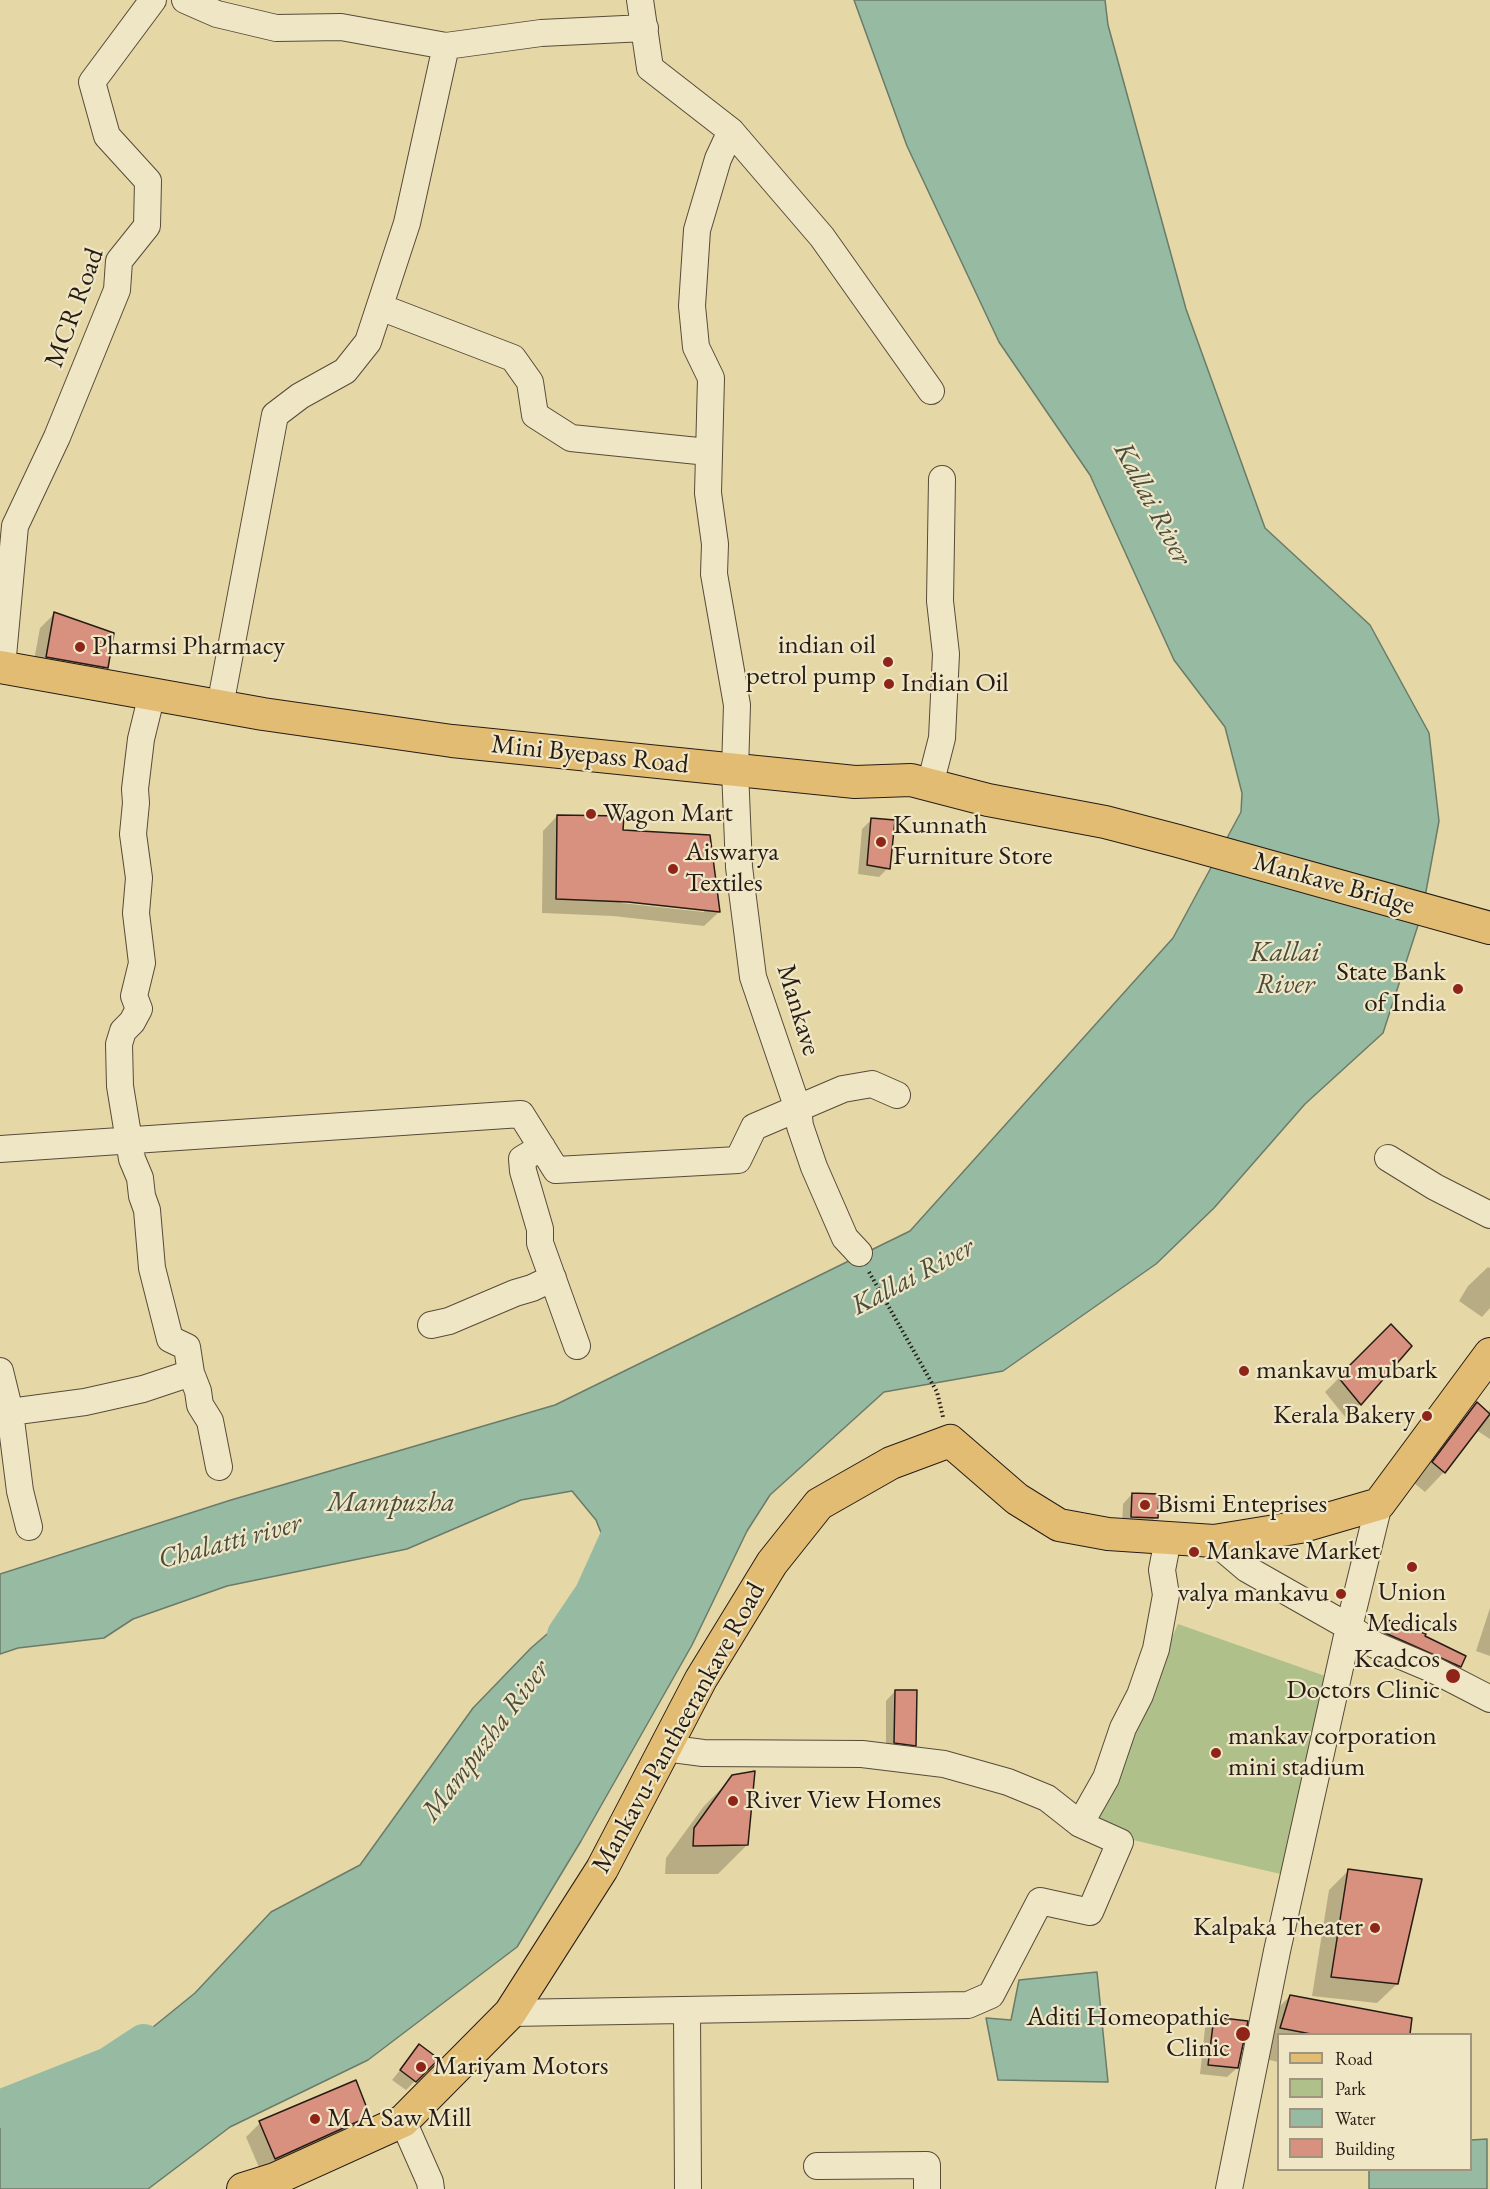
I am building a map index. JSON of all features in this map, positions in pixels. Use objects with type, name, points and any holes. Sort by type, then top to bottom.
[{"type":"main road","name":"Mini Byepass Road","points":[[1,667],[220,706],[452,741],[855,782],[911,780],[988,800],[1105,822],[1178,841]]},
{"type":"main road","name":"Mankave Bridge","points":[[1178,841],[1490,928]]},
{"type":"main road","points":[[951,1441],[1017,1499],[1059,1525],[1108,1534],[1214,1541],[1300,1527],[1379,1504],[1490,1354]]},
{"type":"main road","name":"Mankavu-Pantheerankave Road","points":[[243,2189],[275,2179],[403,2121],[510,2013],[602,1869],[701,1679],[772,1563],[819,1504],[891,1462],[951,1441]]},
{"type":"street","name":"MCR Road","points":[[1,667],[15,526],[57,437],[117,290],[119,261],[147,226],[148,181],[108,136],[92,82],[153,0]]},
{"type":"street","points":[[185,0],[217,14],[276,28],[341,27],[447,46],[541,33],[645,28]]},
{"type":"street","points":[[640,0],[650,68],[731,131],[822,237],[931,391]]},
{"type":"street","points":[[220,706],[275,415],[300,396],[345,371],[368,342],[407,223],[447,46]]},
{"type":"street","name":"Mankave","points":[[731,131],[718,159],[697,230],[692,306],[696,347],[711,378],[708,493],[715,544],[714,574],[737,705],[735,770],[739,867],[753,976],[798,1109],[800,1126],[826,1195],[844,1238],[859,1253]]},
{"type":"street","points":[[380,307],[513,358],[530,382],[535,415],[571,438],[708,452]]},
{"type":"street","points":[[930,785],[942,738],[945,666],[940,601],[942,479]]},
{"type":"street","points":[[152,694],[141,739],[133,834],[139,878],[137,932],[142,963],[134,996],[139,1009],[132,1022],[123,1031],[119,1044],[120,1086],[132,1159],[140,1178],[142,1196],[147,1210],[152,1268],[170,1339],[187,1347],[200,1405],[210,1421],[219,1467]]},
{"type":"street","points":[[0,1149],[521,1113],[556,1170],[738,1160],[754,1127],[843,1089],[872,1084],[897,1095]]},
{"type":"street","points":[[542,1147],[522,1159],[523,1171],[540,1229],[540,1243],[577,1346]]},
{"type":"street","points":[[1388,1158],[1435,1187],[1490,1215]]},
{"type":"street","points":[[431,1325],[449,1321],[553,1278]]},
{"type":"street","points":[[0,1371],[10,1412],[20,1491],[29,1527]]},
{"type":"street","points":[[10,1412],[85,1402],[143,1389],[191,1373]]},
{"type":"street","points":[[1229,2189],[1275,1963],[1349,1627],[1379,1504]]},
{"type":"street","points":[[1080,1824],[1106,1778],[1123,1728],[1140,1695],[1156,1649],[1166,1594],[1162,1570],[1168,1539]]},
{"type":"street","points":[[1214,1541],[1247,1569],[1349,1627],[1375,1645],[1432,1669],[1490,1699]]},
{"type":"street","points":[[510,2013],[968,2004],[991,1995],[1040,1901],[1090,1912],[1120,1842],[1080,1824],[1047,1798],[1008,1782],[944,1764],[862,1754],[703,1753],[665,1748]]},
{"type":"street","points":[[687,2010],[688,2189]]},
{"type":"street","points":[[403,2121],[431,2189]]},
{"type":"street","points":[[817,2166],[927,2165],[927,2189]]},
{"type":"path","points":[[859,1253],[936,1392],[951,1441]]},
{"type":"green space","name":"mankav corporation mini stadium","points":[[1178,1624],[1328,1677],[1285,1875],[1085,1829]]},
{"type":"water","name":"Kallai River","points":[[854,0],[1105,0],[1108,25],[1186,309],[1265,528],[1370,625],[1429,733],[1439,821],[1422,913],[1383,1033],[1305,1104],[1214,1208],[1156,1264],[1003,1371],[884,1392],[770,1495],[747,1531],[692,1645],[581,1841],[517,1947],[368,2060],[230,2127],[148,2189],[0,2189],[0,2098],[11,2098],[52,2084],[78,2088],[195,1993],[271,1912],[360,1865],[473,1708],[531,1648],[599,1589],[614,1565],[596,1520],[572,1491],[521,1500],[407,1549],[227,1586],[133,1619],[104,1638],[18,1648],[0,1654],[0,1574],[231,1500],[555,1405],[910,1231],[1173,938],[1241,812],[1242,793],[1225,727],[1174,660],[1090,475],[999,342],[907,146]]},
{"type":"water","points":[[1097,1972],[1108,2082],[998,2080],[986,2018],[1011,2020],[1019,1980]]},
{"type":"water","points":[[1487,2139],[1487,2189],[1369,2189],[1369,2171],[1472,2171],[1472,2140]]},
{"type":"building","name":"Pharmsi Pharmacy","points":[[54,612],[114,633],[108,668],[46,657]]},
{"type":"building","points":[[557,815],[624,816],[623,830],[710,835],[720,912],[628,902],[556,899]]},
{"type":"building","name":"Kunnath Furniture Store","points":[[871,818],[895,820],[890,869],[867,865]]},
{"type":"building","points":[[1391,1324],[1412,1346],[1361,1405],[1338,1377]]},
{"type":"building","points":[[1477,1402],[1490,1414],[1445,1473],[1432,1462]]},
{"type":"building","name":"Bismi Enteprises","points":[[1132,1493],[1159,1494],[1158,1518],[1131,1517]]},
{"type":"building","points":[[1388,1620],[1426,1634],[1425,1636],[1466,1656],[1461,1667],[1383,1632]]},
{"type":"building","points":[[895,1690],[917,1690],[916,1746],[894,1743]]},
{"type":"building","name":"River View Homes","points":[[755,1771],[748,1845],[693,1846],[694,1828],[732,1775]]},
{"type":"building","name":"Kalpaka Theater","points":[[1348,1869],[1422,1879],[1398,1984],[1331,1977]]},
{"type":"building","points":[[1290,1995],[1412,2018],[1410,2033],[1306,2033],[1280,2028]]},
{"type":"building","points":[[1214,2017],[1248,2021],[1238,2068],[1208,2065]]},
{"type":"building","name":"Mariyam Motors","points":[[419,2044],[439,2059],[416,2082],[400,2070]]},
{"type":"building","name":"M A Saw Mill","points":[[356,2080],[370,2116],[275,2159],[259,2121]]},
{"type":"waterway","name":"Mampuzha River","points":[[566,1635],[593,1595],[631,1511]]},
{"type":"waterway","name":"Mampuzha River","points":[[0,2109],[109,2066],[144,2043]]},
{"type":"place","name":"Pharmsi Pharmacy","points":[[80,647]]},
{"type":"place","name":"indian oil petrol pump","points":[[888,662]]},
{"type":"place","name":"Indian Oil","points":[[889,684]]},
{"type":"place","name":"Wagon Mart","points":[[591,814]]},
{"type":"place","name":"Kunnath Furniture Store","points":[[881,842]]},
{"type":"place","name":"Aiswarya Textiles","points":[[673,869]]},
{"type":"place","name":"State Bank of India","points":[[1458,989]]},
{"type":"place","name":"mankavu mubark","points":[[1244,1371]]},
{"type":"place","name":"Kerala Bakery","points":[[1427,1416]]},
{"type":"place","name":"Bismi Enteprises","points":[[1145,1505]]},
{"type":"place","name":"Mankave Market","points":[[1194,1552]]},
{"type":"place","name":"Union Medicals","points":[[1412,1567]]},
{"type":"place","name":"valya mankavu","points":[[1341,1594]]},
{"type":"place","name":"Kcadcos Doctors Clinic","points":[[1453,1676]]},
{"type":"place","name":"mankav corporation mini stadium","points":[[1216,1753]]},
{"type":"place","name":"River View Homes","points":[[733,1801]]},
{"type":"place","name":"Kalpaka Theater","points":[[1375,1928]]},
{"type":"place","name":"Aditi Homeopathic Clinic","points":[[1243,2034]]},
{"type":"place","name":"Mariyam Motors","points":[[421,2067]]},
{"type":"place","name":"M A Saw Mill","points":[[315,2119]]},
{"type":"water label","name":"Mampuzha","points":[[391,1503]]},
{"type":"water label","name":"Chalatti river","points":[[230,1542]]}]
